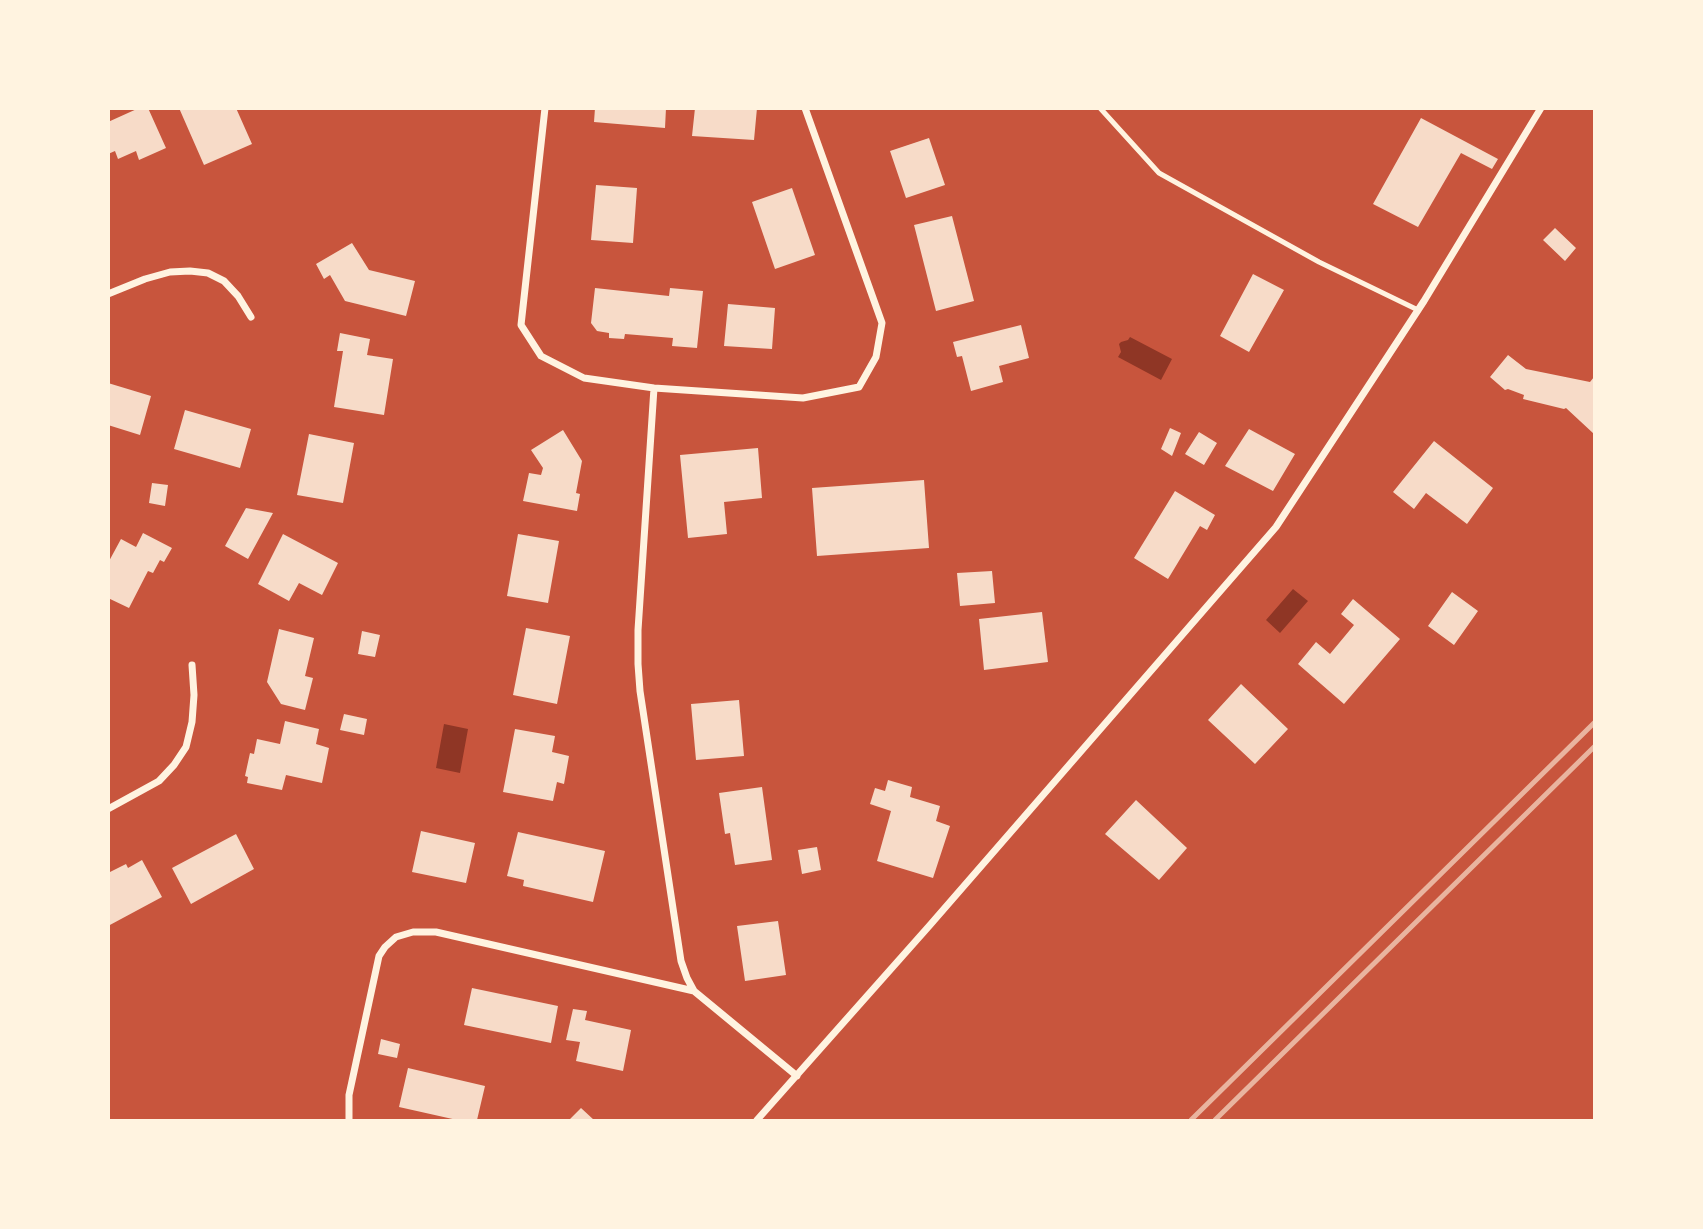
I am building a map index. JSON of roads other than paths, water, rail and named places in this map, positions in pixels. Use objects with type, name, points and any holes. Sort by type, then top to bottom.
[{"type":"street","points":[[545,108],[521,325],[541,356],[584,378],[654,388],[803,398],[859,387],[876,357],[882,323],[805,108]]},
{"type":"street","points":[[757,1121],[1276,527],[1418,310],[1541,108]]},
{"type":"street","points":[[108,294],[170,272],[208,273],[224,281],[238,296],[251,317]]},
{"type":"street","points":[[654,388],[638,664],[681,961],[694,991],[797,1076]]},
{"type":"street","points":[[108,808],[159,781],[186,747],[192,722],[194,695],[191,665]]},
{"type":"street","points":[[349,1121],[349,1095],[379,956],[396,937],[413,932],[436,932],[694,991]]},
{"type":"lane","points":[[1100,108],[1159,173],[1319,262],[1418,310]]},
{"type":"railway","points":[[1191,1120],[1594,723]]},
{"type":"railway","points":[[1215,1120],[1594,747]]}]
